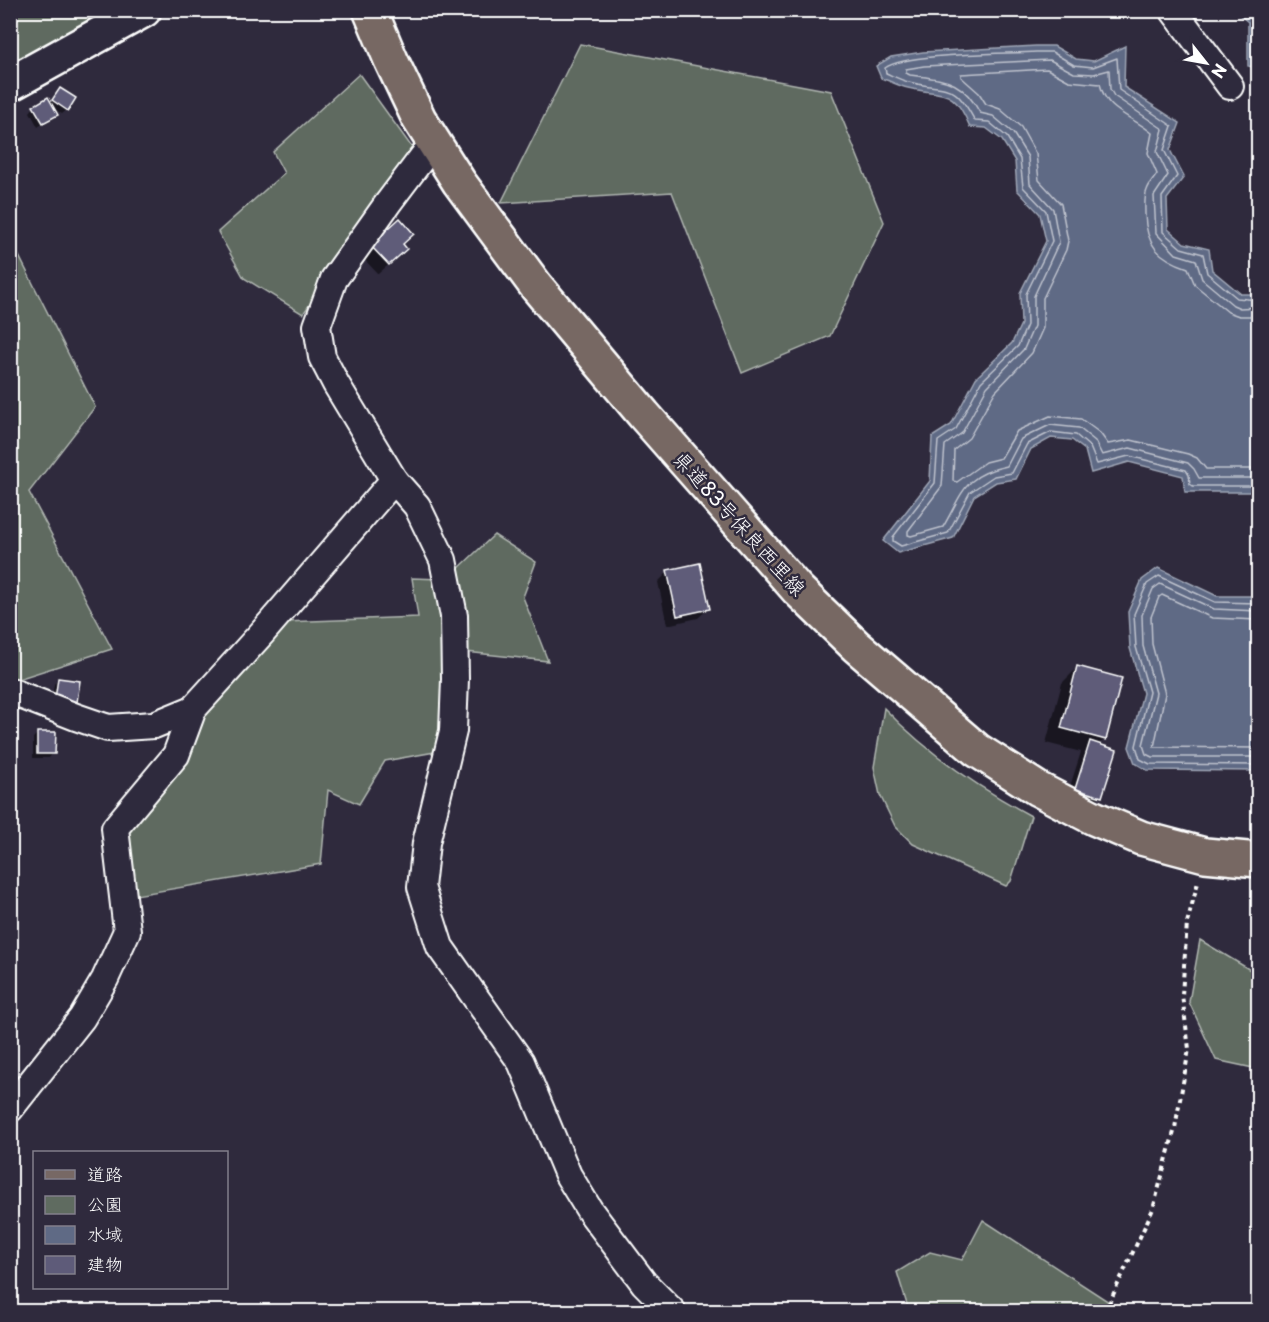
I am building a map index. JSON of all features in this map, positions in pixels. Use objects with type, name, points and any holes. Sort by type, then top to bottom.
[{"type":"main road","name":"県道83号保良西里線","points":[[370,10],[419,119],[459,182],[536,286],[644,415],[798,590],[856,646],[977,750],[1038,789],[1094,818],[1141,838],[1205,855],[1258,860]]},
{"type":"street","points":[[10,84],[144,10]]},
{"type":"street","points":[[1173,10],[1230,86]]},
{"type":"street","points":[[434,142],[334,279],[317,326],[322,357],[336,384],[394,480],[417,506],[443,560],[454,616],[456,679],[453,731],[426,843],[421,887],[440,947],[521,1062],[568,1175],[590,1211],[644,1283],[673,1311]]},
{"type":"street","points":[[10,1109],[82,1018],[105,979],[127,932],[115,828],[176,755],[193,709],[394,480]]},
{"type":"street","points":[[10,691],[108,728],[154,725],[193,709]]},
{"type":"path","points":[[1105,1311],[1153,1209],[1175,1128],[1189,1049],[1182,995],[1187,924],[1205,855]]},
{"type":"green space","points":[[11,11],[125,11],[11,75]]},
{"type":"green space","points":[[580,44],[831,91],[884,222],[830,336],[742,373],[672,192],[501,203]]},
{"type":"green space","points":[[359,74],[416,153],[303,314],[244,278],[218,232],[284,173],[273,152]]},
{"type":"green space","points":[[10,238],[95,407],[29,492],[112,649],[18,679],[10,677]]},
{"type":"green space","points":[[494,535],[536,562],[523,597],[548,661],[466,652],[458,569]]},
{"type":"green space","points":[[412,578],[441,579],[447,619],[440,751],[385,761],[359,804],[328,790],[321,864],[130,896],[124,831],[199,719],[284,622],[418,617]]},
{"type":"green space","points":[[884,708],[953,768],[1031,816],[1011,881],[1006,886],[913,844],[895,826],[880,795],[874,767]]},
{"type":"green space","points":[[1200,940],[1257,974],[1258,1069],[1216,1060],[1189,1002]]},
{"type":"green space","points":[[983,1220],[1109,1302],[1101,1312],[909,1311],[897,1272],[930,1252],[962,1260]]},
{"type":"water","points":[[1235,11],[1258,11],[1258,68],[1248,66],[1248,22]]},
{"type":"water","points":[[1054,46],[1076,59],[1094,61],[1125,46],[1124,87],[1180,123],[1170,150],[1184,177],[1167,199],[1168,229],[1184,243],[1209,249],[1212,270],[1241,294],[1258,294],[1258,492],[1185,492],[1183,476],[1129,462],[1091,473],[1085,450],[1072,440],[1051,438],[1031,449],[1016,479],[996,482],[974,496],[953,538],[898,553],[883,541],[930,481],[932,437],[951,425],[976,378],[1012,343],[1021,324],[1020,293],[1046,241],[1040,214],[1017,190],[1015,161],[1002,140],[986,128],[970,127],[953,99],[939,93],[905,87],[881,78],[876,66],[891,57],[923,52]]},
{"type":"water","points":[[1158,568],[1217,596],[1255,596],[1258,599],[1258,771],[1147,770],[1135,763],[1129,747],[1143,693],[1130,648],[1128,612],[1142,580]]},
{"type":"building","points":[[60,88],[76,98],[68,111],[52,100]]},
{"type":"building","points":[[48,97],[58,115],[43,123],[33,106]]},
{"type":"building","points":[[400,218],[414,234],[403,244],[407,249],[389,265],[370,245]]},
{"type":"building","points":[[700,563],[710,609],[677,616],[667,570]]},
{"type":"building","points":[[1077,666],[1122,678],[1106,740],[1061,728]]},
{"type":"building","points":[[58,678],[80,681],[77,702],[55,699]]},
{"type":"building","points":[[37,732],[56,732],[55,754],[37,754]]},
{"type":"building","points":[[1090,741],[1117,750],[1102,797],[1075,789]]}]
